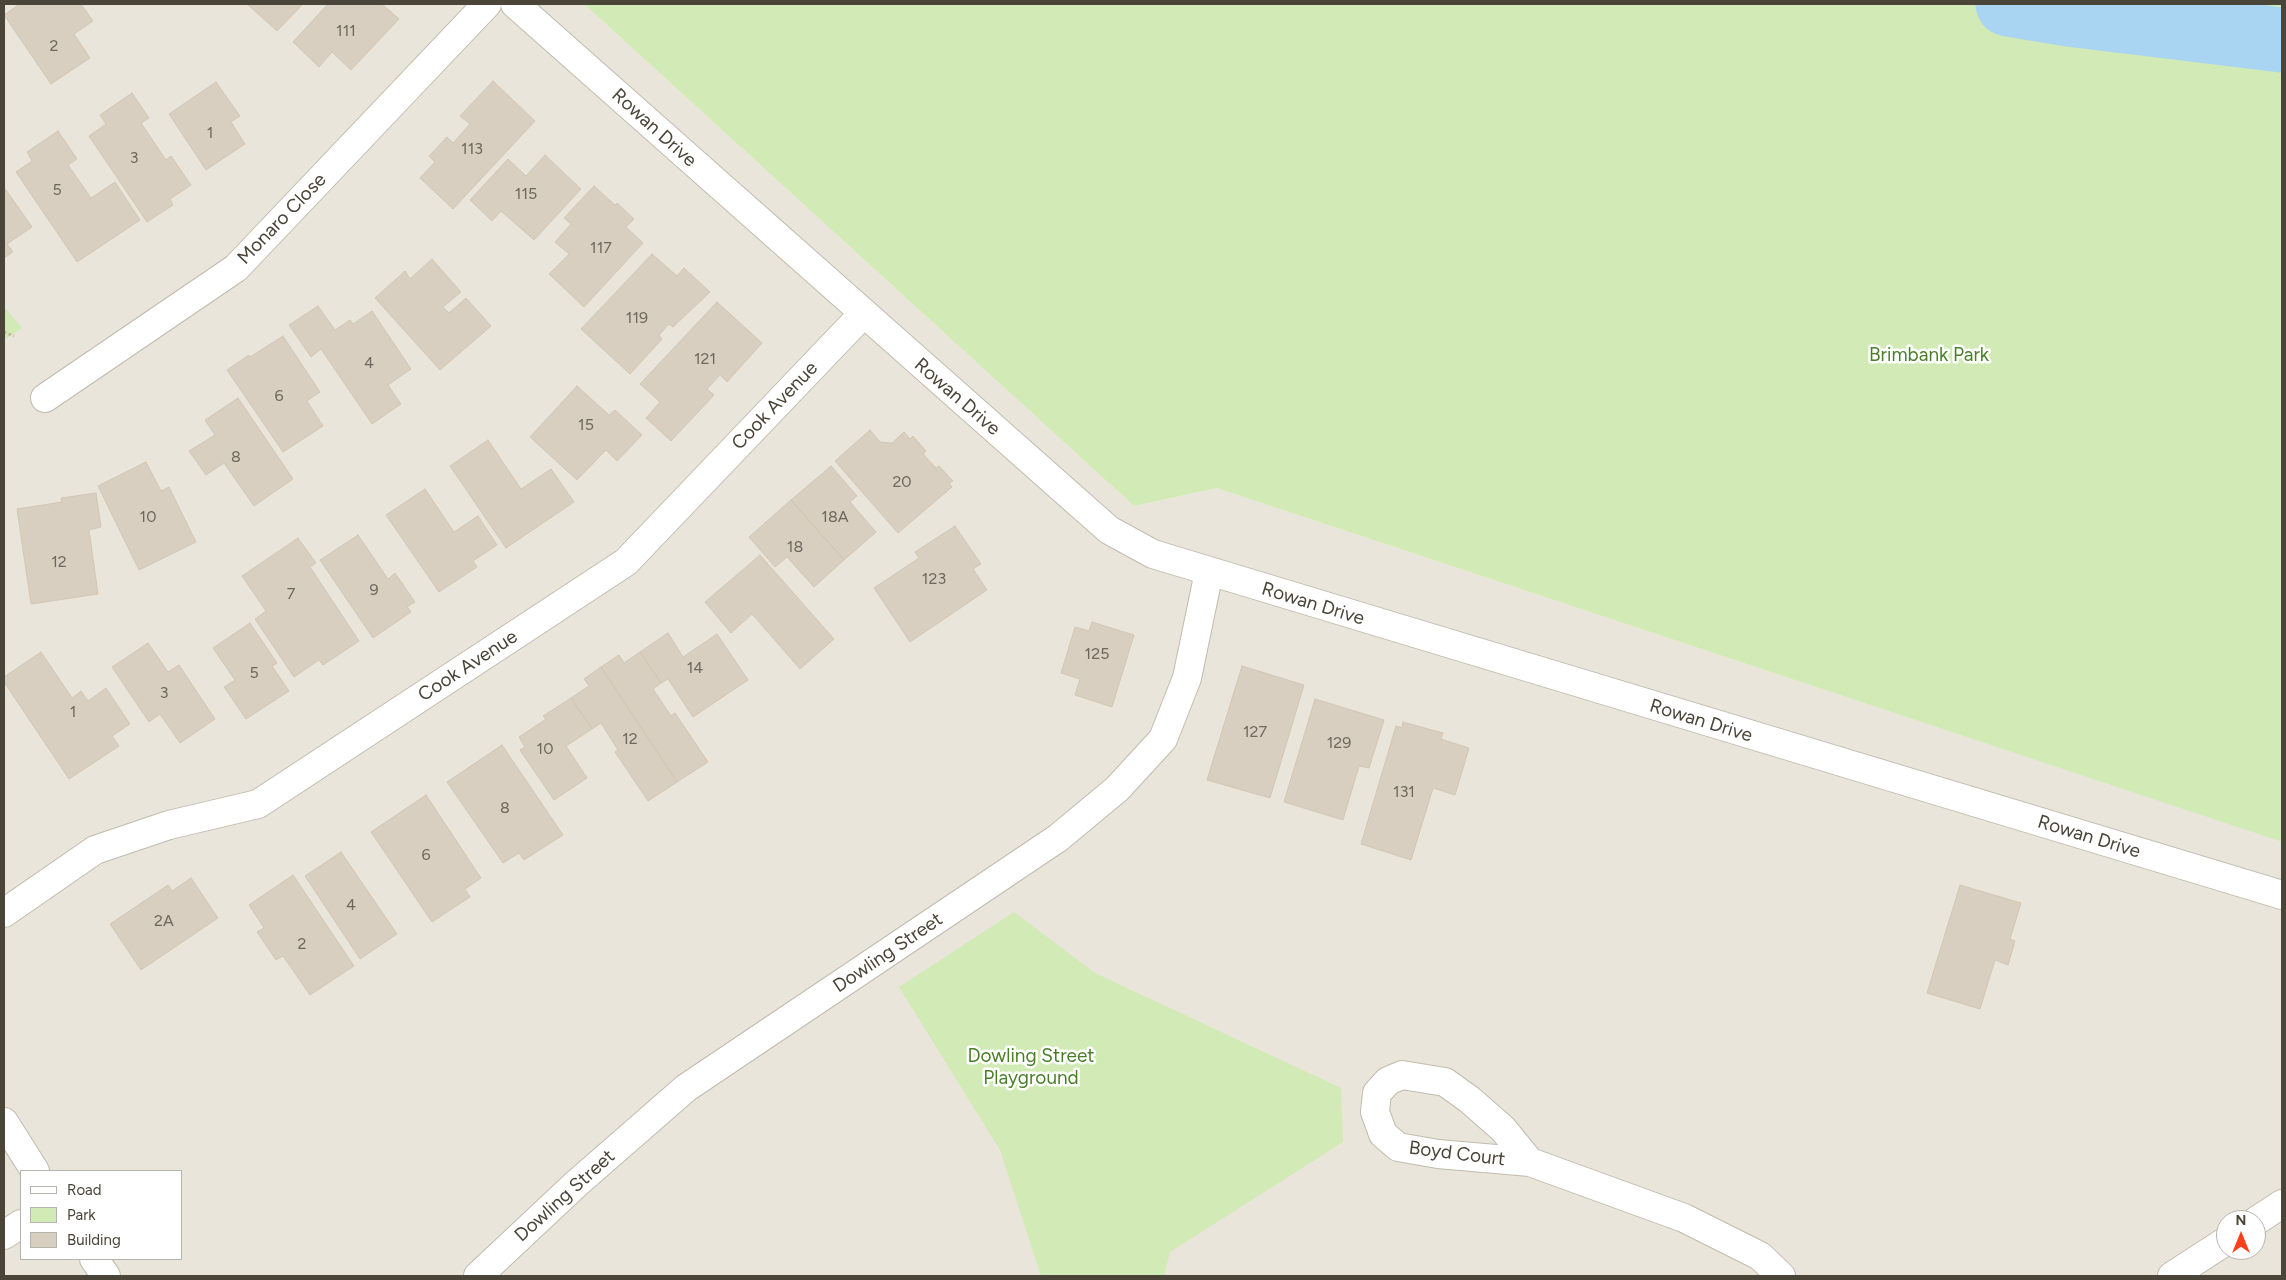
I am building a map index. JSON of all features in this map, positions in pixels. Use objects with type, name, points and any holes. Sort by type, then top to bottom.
[{"type":"street","name":"Monaro Close","points":[[45,398],[236,268],[487,4]]},
{"type":"street","name":"Rowan Drive","points":[[515,4],[1109,530],[1153,554],[2282,895]]},
{"type":"street","name":"Cook Avenue","points":[[4,913],[95,850],[169,825],[258,804],[626,562],[863,314]]},
{"type":"street","name":"Dowling Street","points":[[478,1276],[576,1184],[686,1088],[1058,838],[1117,790],[1163,739],[1187,678],[1209,572]]},
{"type":"street","name":"Boyd Court","points":[[1530,1162],[1503,1129],[1470,1100],[1445,1082],[1402,1075],[1388,1081],[1377,1093],[1375,1112],[1383,1134],[1398,1147],[1438,1154],[1530,1162],[1684,1218],[1760,1256],[1781,1276]]},
{"type":"street","points":[[4,1122],[35,1170]]},
{"type":"street","points":[[2266,1214],[2282,1204]]},
{"type":"street","points":[[4,1235],[20,1225]]},
{"type":"street","points":[[2172,1276],[2216,1247]]},
{"type":"street","points":[[95,1260],[106,1276]]},
{"type":"path","points":[[4,332],[14,336]]},
{"type":"shaded area","points":[[4,4],[584,4],[1134,506],[1217,488],[2282,842],[2282,1276],[4,1276]]},
{"type":"green space","name":"Brimbank Park","points":[[584,4],[2282,4],[2282,842],[1217,488],[1134,506]]},
{"type":"green space","points":[[4,307],[22,328],[4,340]]},
{"type":"green space","name":"Dowling Street Playground","points":[[1014,912],[1095,973],[1341,1088],[1343,1142],[1170,1252],[1164,1276],[1041,1276],[1000,1150],[899,987]]},
{"type":"building","points":[[20,4],[81,4],[93,21],[74,34],[90,58],[51,84],[4,15]]},
{"type":"building","points":[[247,4],[303,4],[277,31]]},
{"type":"building","points":[[328,4],[382,4],[399,19],[351,70],[332,52],[319,67],[293,42]]},
{"type":"building","points":[[493,81],[535,121],[453,209],[420,178],[435,162],[429,156],[447,137],[453,143],[470,124],[460,116]]},
{"type":"building","points":[[216,82],[240,116],[231,122],[245,144],[206,170],[169,114]]},
{"type":"building","points":[[132,93],[149,118],[141,123],[166,160],[171,156],[191,185],[170,199],[173,205],[147,222],[89,136],[106,124],[100,115]]},
{"type":"building","points":[[58,131],[77,159],[68,165],[91,198],[115,182],[140,220],[77,262],[16,172],[32,161],[27,152]]},
{"type":"building","points":[[545,155],[581,189],[534,240],[501,211],[492,221],[470,200],[508,159],[526,176]]},
{"type":"building","points":[[594,186],[615,205],[617,203],[634,219],[626,227],[643,243],[584,307],[549,274],[569,254],[555,242],[571,224],[564,218]]},
{"type":"building","points":[[6,190],[32,227],[7,244],[13,252],[4,258],[4,191]]},
{"type":"building","points":[[652,254],[677,276],[684,268],[710,292],[673,327],[669,324],[659,335],[662,339],[630,374],[581,329]]},
{"type":"building","points":[[432,259],[461,292],[443,307],[449,313],[466,298],[491,326],[440,370],[375,298],[405,271],[410,279]]},
{"type":"building","points":[[717,302],[762,343],[727,382],[720,375],[707,389],[714,395],[671,441],[646,418],[660,402],[640,384]]},
{"type":"building","points":[[318,306],[335,330],[350,320],[353,324],[372,311],[411,369],[388,385],[401,404],[372,424],[321,349],[311,357],[289,325]]},
{"type":"building","points":[[283,336],[320,392],[307,401],[323,426],[283,452],[227,370]]},
{"type":"building","points":[[577,386],[609,415],[615,410],[642,435],[617,461],[606,450],[577,480],[530,437]]},
{"type":"building","points":[[238,398],[293,479],[254,506],[224,463],[206,475],[189,451],[215,435],[205,420]]},
{"type":"building","points":[[870,430],[880,442],[892,443],[904,432],[910,439],[913,436],[926,451],[923,454],[936,468],[939,466],[953,481],[949,483],[952,487],[898,533],[835,461]]},
{"type":"building","points":[[488,440],[521,489],[551,469],[574,502],[506,548],[450,466]]},
{"type":"building","points":[[146,462],[161,491],[169,487],[196,542],[139,570],[98,486]]},
{"type":"building","points":[[831,466],[857,496],[850,502],[876,532],[844,560],[791,500]]},
{"type":"building","points":[[425,489],[454,532],[478,516],[497,545],[473,561],[477,567],[439,592],[386,515]]},
{"type":"building","points":[[96,493],[101,527],[89,530],[98,594],[31,604],[17,509],[62,502],[61,498]]},
{"type":"building","points":[[791,500],[844,560],[814,587],[787,557],[775,567],[749,537]]},
{"type":"building","points":[[955,526],[981,564],[973,569],[987,590],[910,642],[874,588],[919,558],[915,552]]},
{"type":"building","points":[[358,535],[388,579],[395,573],[415,602],[407,607],[411,612],[373,638],[320,560]]},
{"type":"building","points":[[298,538],[316,563],[310,567],[359,641],[323,665],[319,660],[294,677],[255,619],[266,611],[242,576]]},
{"type":"building","points":[[760,555],[834,639],[800,669],[752,614],[731,633],[705,602]]},
{"type":"building","points":[[1092,622],[1134,635],[1112,707],[1075,695],[1080,679],[1061,673],[1075,627],[1089,631]]},
{"type":"building","points":[[250,623],[277,663],[272,666],[289,691],[246,719],[224,687],[235,680],[213,648]]},
{"type":"building","points":[[668,633],[683,657],[717,634],[748,680],[693,717],[668,679],[661,683],[640,652]]},
{"type":"building","points":[[148,643],[168,672],[179,665],[215,719],[180,743],[160,714],[149,722],[112,667]]},
{"type":"building","points":[[41,652],[72,698],[81,691],[88,701],[106,688],[130,724],[112,736],[119,746],[69,779],[4,682],[4,677]]},
{"type":"building","points":[[640,652],[661,683],[653,689],[671,716],[675,713],[708,762],[677,782],[601,667],[619,655],[624,663]]},
{"type":"building","points":[[1242,666],[1304,685],[1270,798],[1207,780]]},
{"type":"building","points":[[601,667],[677,782],[648,801],[615,752],[618,750],[601,723],[592,729],[571,698],[589,686],[584,679]]},
{"type":"building","points":[[571,698],[592,729],[566,746],[587,778],[554,800],[520,750],[525,747],[519,737],[546,719],[543,716]]},
{"type":"building","points":[[1315,699],[1384,720],[1369,768],[1359,766],[1343,820],[1284,802]]},
{"type":"building","points":[[1403,722],[1443,733],[1441,739],[1469,748],[1455,795],[1433,788],[1411,860],[1361,844],[1396,726],[1402,728]]},
{"type":"building","points":[[502,745],[563,835],[524,860],[519,853],[503,863],[447,782]]},
{"type":"building","points":[[426,795],[481,878],[465,889],[470,897],[432,922],[371,832]]},
{"type":"building","points":[[341,852],[397,934],[360,959],[305,876]]},
{"type":"building","points":[[293,875],[354,966],[310,995],[283,956],[276,960],[257,932],[264,928],[249,905]]},
{"type":"building","points":[[191,878],[218,918],[141,970],[110,924],[168,885],[172,891]]},
{"type":"building","points":[[1960,885],[2021,903],[2010,939],[2015,941],[2008,965],[1995,960],[1980,1009],[1927,993]]},
{"type":"waterway","points":[[2008,4],[2068,14],[2282,40]]}]
